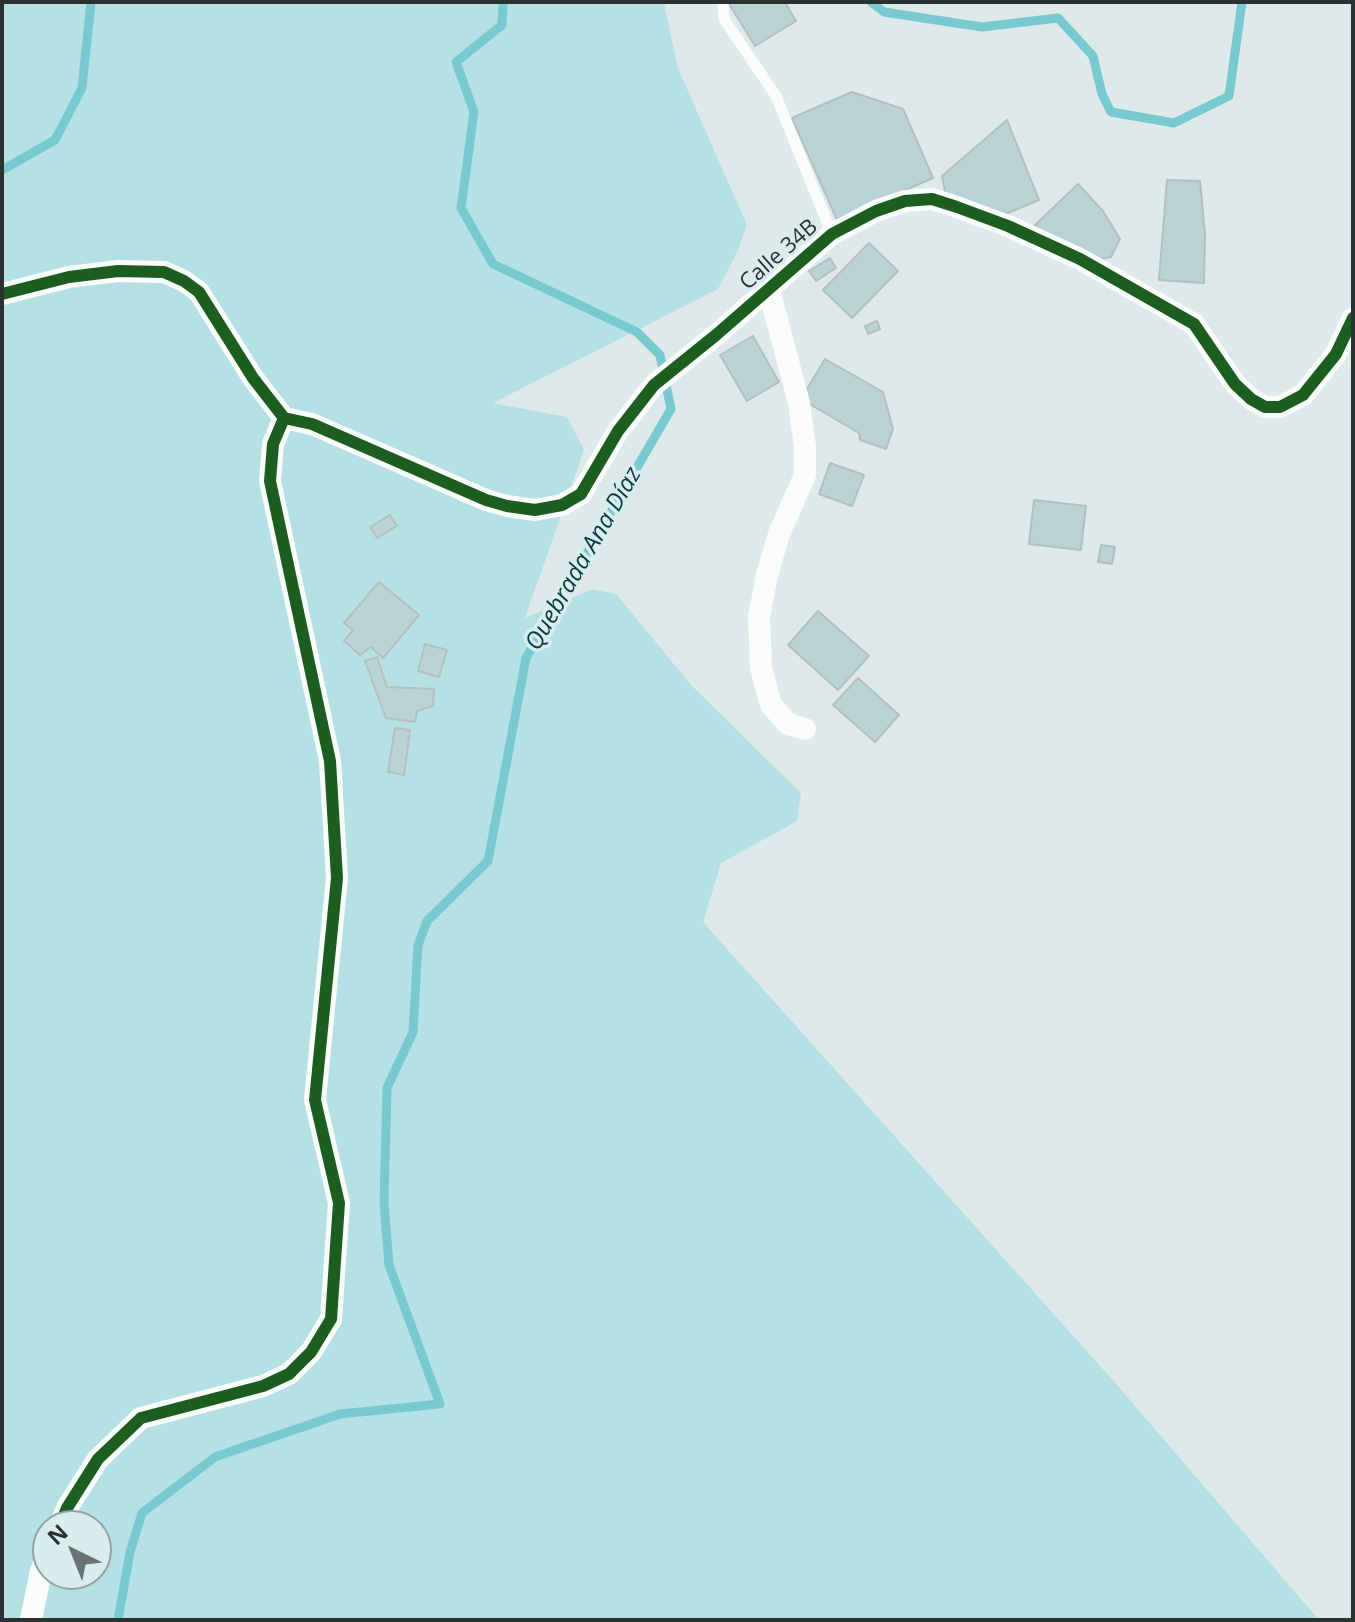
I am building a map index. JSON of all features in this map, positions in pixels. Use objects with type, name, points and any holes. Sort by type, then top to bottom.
[{"type":"street","name":"Calle 34B","points":[[284,418],[312,424],[486,500],[535,510],[562,505],[581,494],[618,431],[654,385],[832,234],[876,211],[905,201],[932,199],[1008,226],[1080,259],[1194,324],[1235,384],[1265,407],[1280,407],[1303,395],[1336,354],[1353,318]]},
{"type":"street","points":[[2,294],[69,277],[118,271],[164,272],[199,292],[253,378],[284,418],[273,444],[270,481],[330,761],[337,878],[315,1100],[339,1203],[331,1319],[311,1352],[289,1374],[263,1386],[141,1418],[98,1459],[66,1510]]},
{"type":"street","points":[[769,290],[799,403],[805,475],[779,534],[767,575],[759,617],[761,668],[771,705],[788,724],[805,729]]},
{"type":"street","points":[[31,1620],[37,1590]]},
{"type":"lane","points":[[723,2],[724,19],[776,96],[832,234]]},
{"type":"shaded area","points":[[2,2],[664,2],[677,66],[747,225],[718,289],[493,403],[567,417],[584,450],[525,618],[592,589],[616,594],[692,686],[801,793],[797,821],[721,863],[703,922],[1118,1386],[1319,1620],[2,1620]]},
{"type":"building","points":[[728,2],[785,2],[796,21],[755,46]]},
{"type":"building","points":[[852,92],[903,109],[933,178],[837,220],[792,118]]},
{"type":"building","points":[[1007,120],[1039,200],[1003,215],[946,196],[942,176]]},
{"type":"building","points":[[1167,180],[1200,181],[1205,235],[1204,283],[1159,280]]},
{"type":"building","points":[[1078,184],[1103,211],[1120,239],[1111,257],[1095,260],[1034,226]]},
{"type":"building","points":[[869,243],[898,271],[852,318],[823,290]]},
{"type":"building","points":[[830,258],[836,268],[816,281],[809,271]]},
{"type":"building","points":[[877,321],[880,329],[868,334],[865,326]]},
{"type":"building","points":[[753,336],[779,382],[747,401],[720,355]]},
{"type":"building","points":[[825,359],[883,392],[893,429],[886,449],[860,440],[859,433],[801,399]]},
{"type":"building","points":[[830,463],[864,475],[852,506],[819,494]]},
{"type":"building","points":[[1034,500],[1086,506],[1081,550],[1029,544]]},
{"type":"building","points":[[390,515],[397,526],[377,538],[370,527]]},
{"type":"building","points":[[1101,545],[1115,547],[1112,564],[1098,562]]},
{"type":"building","points":[[379,582],[419,615],[383,658],[371,647],[360,655],[344,641],[353,630],[344,623]]},
{"type":"building","points":[[818,611],[869,656],[838,690],[788,645]]},
{"type":"building","points":[[425,644],[447,650],[439,677],[418,671]]},
{"type":"building","points":[[377,657],[387,687],[434,689],[433,706],[417,711],[415,722],[386,718],[365,661]]},
{"type":"building","points":[[858,678],[899,715],[875,742],[833,705]]},
{"type":"building","points":[[395,728],[410,730],[404,775],[388,772]]},
{"type":"waterway","points":[[2,170],[55,140],[82,88],[91,2]]},
{"type":"waterway","name":"Quebrada Ana Díaz","points":[[118,1620],[130,1552],[142,1513],[215,1457],[340,1414],[440,1404],[389,1265],[384,1204],[387,1088],[413,1032],[418,945],[427,921],[488,861],[526,658],[671,409],[660,355],[637,332],[493,264],[461,208],[474,112],[456,62],[502,25],[503,2]]},
{"type":"waterway","name":"Quebrada Ana Díaz","points":[[871,2],[884,12],[982,27],[1058,18],[1093,56],[1102,94],[1111,112],[1174,123],[1229,96],[1242,2]]},
{"type":"cycle path","points":[[2,294],[69,277],[118,271],[164,272],[199,292],[253,378],[284,418],[312,424],[486,500],[535,510],[562,505],[581,494],[618,431],[654,385],[832,234],[876,211],[905,201],[932,199],[1008,226],[1080,259],[1194,324],[1235,384],[1265,407],[1280,407],[1303,395],[1336,354],[1353,318]]},
{"type":"cycle path","points":[[66,1510],[98,1459],[141,1418],[263,1386],[289,1374],[311,1352],[331,1319],[339,1203],[315,1100],[337,878],[330,761],[270,481],[273,444],[284,418]]}]
